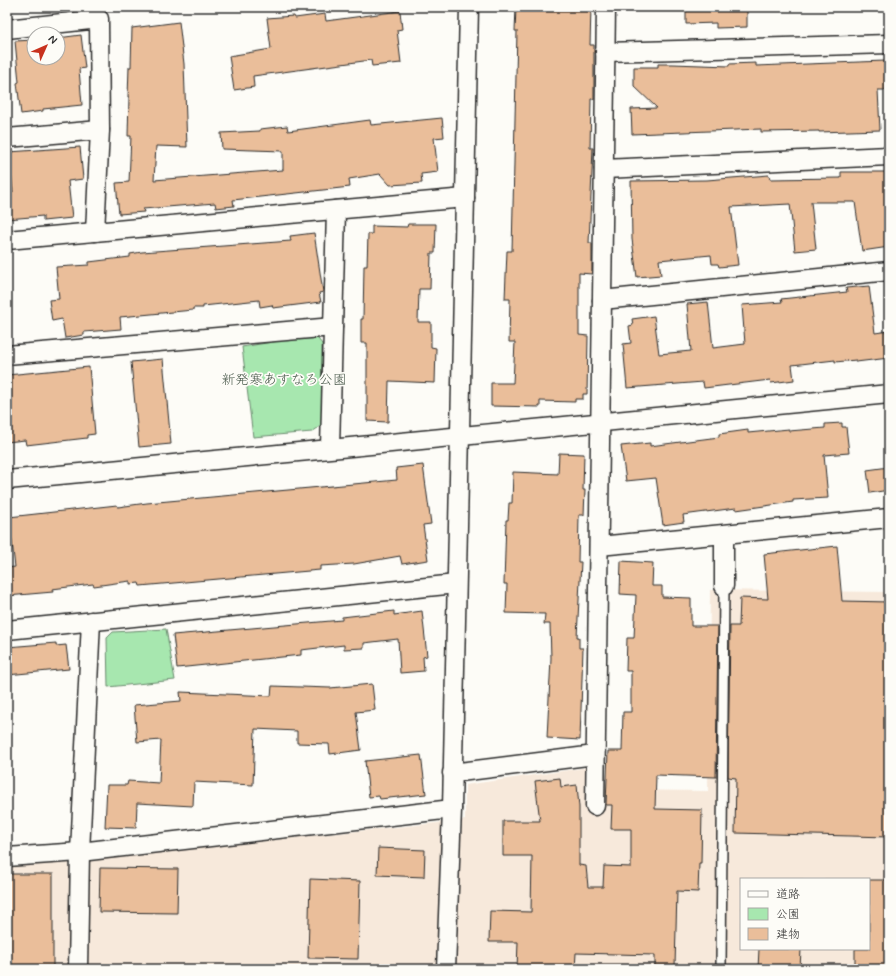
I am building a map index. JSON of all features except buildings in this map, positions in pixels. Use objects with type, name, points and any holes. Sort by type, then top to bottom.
[{"type":"street","points":[[446,969],[452,809],[469,7]]},
{"type":"street","points":[[595,806],[606,7]]},
{"type":"street","points":[[7,29],[99,19],[100,130],[95,232]]},
{"type":"street","points":[[605,52],[889,44]]},
{"type":"street","points":[[7,138],[100,130]]},
{"type":"street","points":[[604,169],[889,156]]},
{"type":"street","points":[[7,240],[465,198]]},
{"type":"street","points":[[330,448],[336,210]]},
{"type":"street","points":[[602,300],[889,271]]},
{"type":"street","points":[[7,355],[333,327]]},
{"type":"street","points":[[7,480],[330,448],[601,424],[889,394]]},
{"type":"street","points":[[599,546],[889,518]]},
{"type":"street","points":[[724,534],[724,586]]},
{"type":"street","points":[[7,630],[456,584]]},
{"type":"street","points":[[78,969],[80,852],[91,621]]},
{"type":"street","points":[[452,773],[595,755]]},
{"type":"street","points":[[7,857],[80,852],[452,809]]},
{"type":"lane","points":[[721,969],[724,586]]},
{"type":"shaded area","points":[[889,576],[889,969],[7,969],[7,867],[465,820],[465,785],[604,765],[606,790],[708,791],[710,590],[887,592]]},
{"type":"green space","name":"新発寒あすなろ公園","points":[[315,335],[322,344],[322,425],[312,432],[253,437],[242,347]]},
{"type":"green space","points":[[166,629],[175,680],[108,687],[107,638],[113,632]]}]
